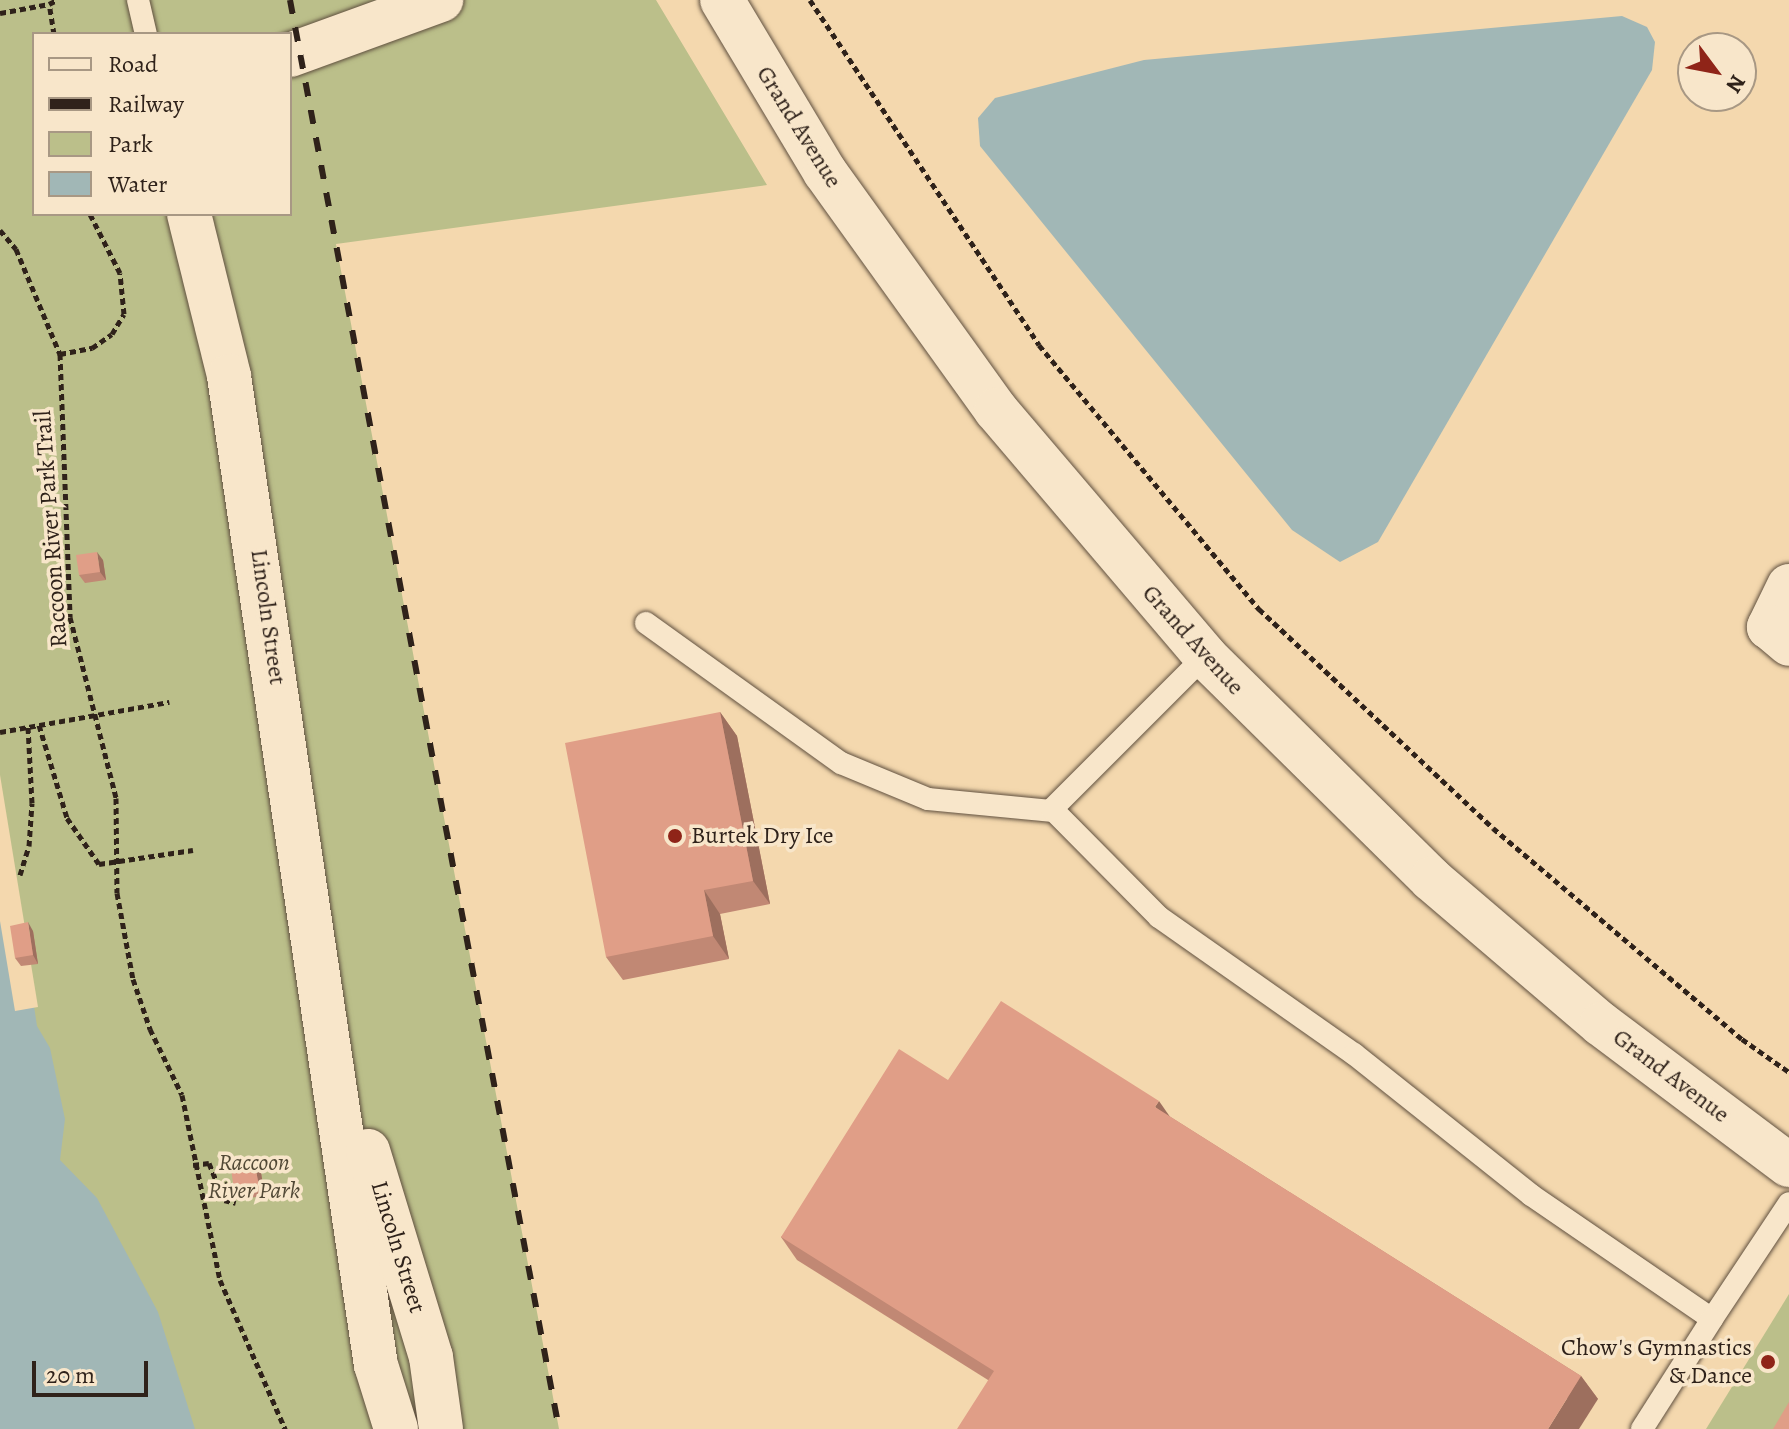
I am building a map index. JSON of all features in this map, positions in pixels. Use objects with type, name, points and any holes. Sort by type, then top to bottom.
[{"type":"street","points":[[292,54],[441,0]]},
{"type":"street","name":"Grand Avenue","points":[[722,0],[825,172],[996,410],[1205,656],[1431,879],[1601,1024],[1789,1165]]},
{"type":"street","name":"Lincoln Street","points":[[189,216],[229,376],[329,1022],[376,1365],[396,1429]]},
{"type":"street","points":[[1789,586],[1769,627],[1789,644]]},
{"type":"street","name":"Lincoln Street","points":[[329,1022],[431,1357],[441,1429]]},
{"type":"lane","points":[[138,0],[146,32]]},
{"type":"lane","points":[[646,623],[841,763],[928,799],[1053,811],[1159,917],[1354,1054],[1531,1195],[1712,1319]]},
{"type":"lane","points":[[1053,811],[1205,656]]},
{"type":"lane","points":[[1642,1429],[1789,1203]]},
{"type":"path","points":[[0,13],[57,0]]},
{"type":"path","points":[[810,0],[1039,345],[1259,609],[1493,828],[1742,1039],[1789,1072]]},
{"type":"path","points":[[49,4],[54,32]]},
{"type":"path","points":[[60,354],[92,348],[112,334],[124,314],[126,293],[120,273],[91,216]]},
{"type":"path","name":"Raccoon River Park Trail","points":[[0,230],[16,249],[60,354],[70,617],[116,798],[116,861],[133,979],[150,1029],[182,1095],[193,1165],[220,1280],[285,1429]]},
{"type":"path","points":[[0,732],[169,702]]},
{"type":"path","points":[[39,725],[51,775],[75,833],[99,864],[193,850]]},
{"type":"path","points":[[20,875],[29,846],[32,803],[28,726]]},
{"type":"path","points":[[193,1165],[209,1163],[224,1200],[236,1203]]},
{"type":"green space","name":"Raccoon River Park","points":[[0,0],[656,0],[767,185],[336,244],[559,1429],[0,1429]]},
{"type":"green space","name":"Chow's Gymnastics & Dance","points":[[1789,1294],[1789,1429],[1706,1429]]},
{"type":"water","points":[[1622,16],[1647,27],[1655,42],[1652,70],[1378,542],[1340,562],[1292,530],[980,146],[978,118],[995,98],[1144,60]]},
{"type":"water","points":[[0,779],[37,1026],[50,1048],[65,1119],[60,1160],[97,1198],[158,1312],[195,1429],[0,1429]]},
{"type":"pier","points":[[0,775],[38,1007],[15,1011],[0,921]]},
{"type":"building","points":[[97,552],[100,572],[79,575],[76,555]]},
{"type":"building","name":"Burtek Dry Ice","points":[[720,712],[753,881],[704,890],[713,936],[606,957],[565,743]]},
{"type":"building","points":[[28,922],[33,955],[15,958],[10,926]]},
{"type":"building","points":[[1001,1001],[1159,1101],[1155,1107],[1581,1376],[1548,1429],[957,1429],[994,1371],[781,1237],[899,1049],[948,1080]]},
{"type":"building","points":[[255,1164],[259,1187],[234,1191],[231,1168]]},
{"type":"building","points":[[1789,1402],[1789,1429],[1773,1429]]},
{"type":"railway","points":[[290,0],[559,1429]]},
{"type":"place","name":"Burtek Dry Ice","points":[[675,836]]},
{"type":"place","name":"Chow's Gymnastics & Dance","points":[[1768,1362]]}]
